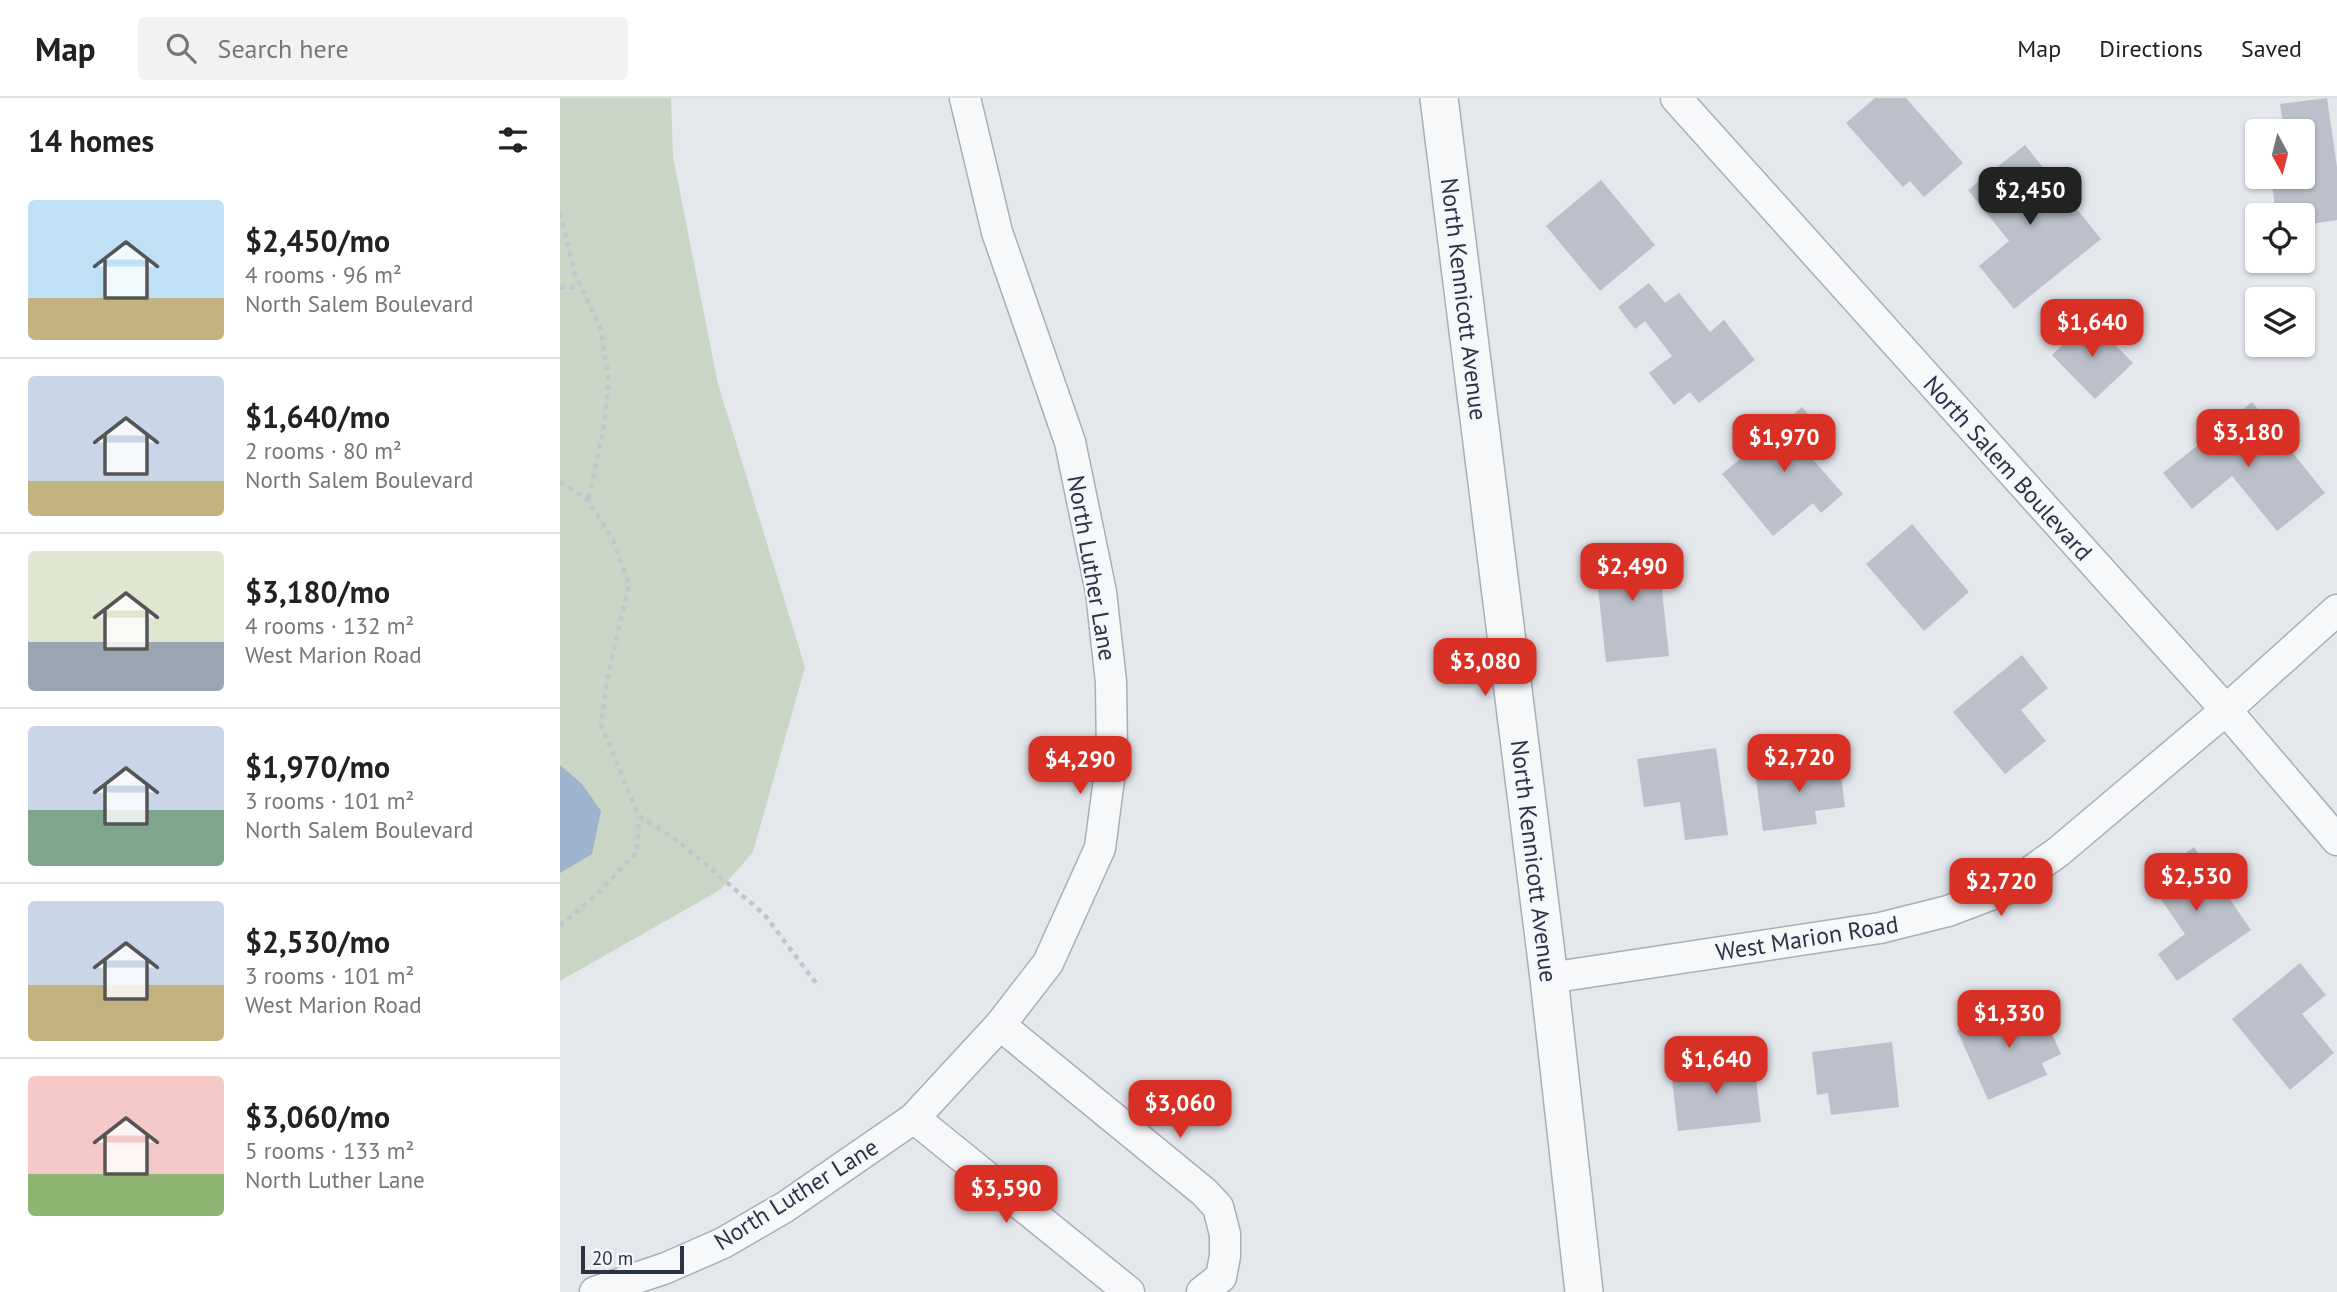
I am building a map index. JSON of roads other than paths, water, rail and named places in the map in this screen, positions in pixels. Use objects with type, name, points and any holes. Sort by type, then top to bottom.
[{"type":"street","name":"North Luther Lane","points":[[595,1292],[666,1268],[723,1243],[785,1207],[914,1118],[1000,1025],[1048,963],[1100,848],[1112,756],[1111,682],[1101,592],[1070,442],[997,232],[965,98]]},
{"type":"street","name":"North Kennicott Avenue","points":[[1439,98],[1549,978],[1584,1292]]},
{"type":"street","name":"North Salem Boulevard","points":[[1676,98],[2226,710],[2337,840]]},
{"type":"street","name":"West Marion Road","points":[[1549,978],[1880,928],[1948,911],[2006,889],[2058,852],[2226,710],[2337,610]]},
{"type":"street","points":[[1000,1025],[1218,1206],[1225,1234],[1225,1256],[1221,1277],[1202,1292]]},
{"type":"street","points":[[914,1118],[1129,1292]]},
{"type":"water","points":[[560,765],[582,784],[601,811],[592,854],[560,873]]}]
